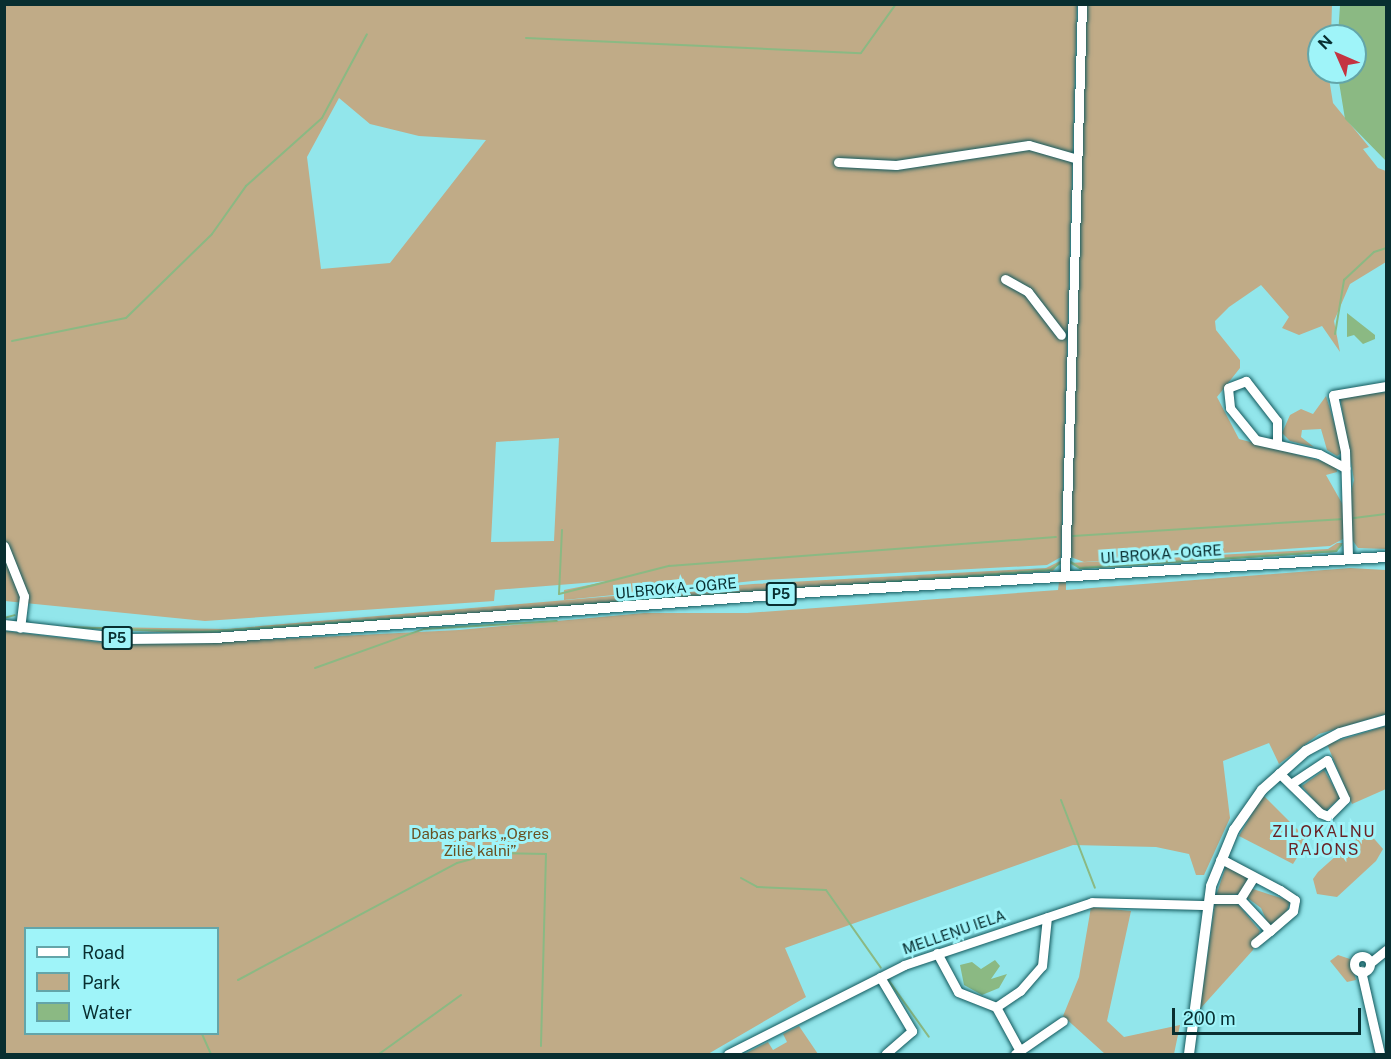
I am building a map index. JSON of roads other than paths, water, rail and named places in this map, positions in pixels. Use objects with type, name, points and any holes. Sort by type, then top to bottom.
[{"type":"main road","name":"ULBROKA - OGRE","points":[[4,625],[127,639],[214,638],[1065,575],[1348,557],[1386,557]]},
{"type":"main road","points":[[1190,1054],[1208,902],[1220,860],[1245,813],[1279,773],[1325,740],[1386,720]]},
{"type":"street","points":[[1065,575],[1074,158],[1082,4]]},
{"type":"street","points":[[838,162],[896,165],[1029,146],[1074,158]]},
{"type":"street","points":[[1005,279],[1028,292],[1061,335]]},
{"type":"street","points":[[1277,443],[1277,421],[1246,381],[1228,388],[1226,401],[1256,440],[1319,454],[1345,468]]},
{"type":"street","points":[[1348,557],[1345,468],[1334,391],[1386,386]]},
{"type":"street","points":[[4,546],[24,596],[20,628]]},
{"type":"street","points":[[1279,773],[1291,784],[1328,816],[1346,800],[1327,760],[1291,784]]},
{"type":"street","points":[[1220,860],[1295,900],[1293,911],[1255,943]]},
{"type":"street","points":[[1254,877],[1240,899],[1270,931]]},
{"type":"street","name":"MELLEŅU IELA","points":[[728,1054],[880,976],[938,953],[1098,901],[1208,902],[1240,899]]},
{"type":"street","points":[[938,953],[958,992],[976,1004],[996,1007],[1020,992],[1042,966],[1047,917]]},
{"type":"street","points":[[1360,975],[1386,950]]},
{"type":"street","points":[[1370,963],[1365,956],[1353,957],[1360,975],[1380,1054]]},
{"type":"street","points":[[880,976],[912,1030],[885,1054]]},
{"type":"street","points":[[996,1007],[1018,1053],[1063,1021]]},
{"type":"water","points":[[1340,5],[1386,5],[1386,161],[1345,119],[1339,84],[1367,84],[1367,24],[1339,24]]},
{"type":"water","points":[[1347,313],[1375,335],[1375,339],[1363,344],[1354,335],[1347,337]]},
{"type":"water","points":[[995,960],[1000,966],[991,979],[1007,974],[999,988],[982,995],[964,985],[960,965],[972,962],[981,969]]},
{"type":"waterway","points":[[526,38],[861,53],[896,4]]},
{"type":"waterway","points":[[12,341],[126,318],[212,234],[246,186],[322,118],[367,34]]},
{"type":"waterway","points":[[1335,334],[1344,280],[1374,252],[1386,248]]},
{"type":"waterway","points":[[1354,518],[1386,514]]},
{"type":"waterway","points":[[1073,536],[1340,519]]},
{"type":"waterway","points":[[562,530],[559,594],[669,566],[1056,537]]},
{"type":"waterway","points":[[1071,562],[1080,568],[1336,551],[1341,545]]},
{"type":"waterway","points":[[523,609],[1050,570],[1060,563]]},
{"type":"waterway","points":[[65,627],[202,632],[460,614]]},
{"type":"waterway","points":[[4,618],[15,615]]},
{"type":"waterway","points":[[315,668],[424,629],[557,621]]},
{"type":"waterway","points":[[1061,800],[1095,888]]},
{"type":"waterway","points":[[238,980],[457,863],[495,853],[546,854],[541,1046]]},
{"type":"waterway","points":[[741,878],[757,887],[826,890],[881,968]]},
{"type":"waterway","points":[[887,978],[929,1037]]},
{"type":"waterway","points":[[379,1054],[461,995]]},
{"type":"waterway","points":[[202,1035],[211,1054]]},
{"type":"district","name":"ZILOKALNU RAJONS","points":[[1324,841]]},
{"type":"park label","name":"Dabas parks „Ogres Zilie kalni”","points":[[480,842]]}]
